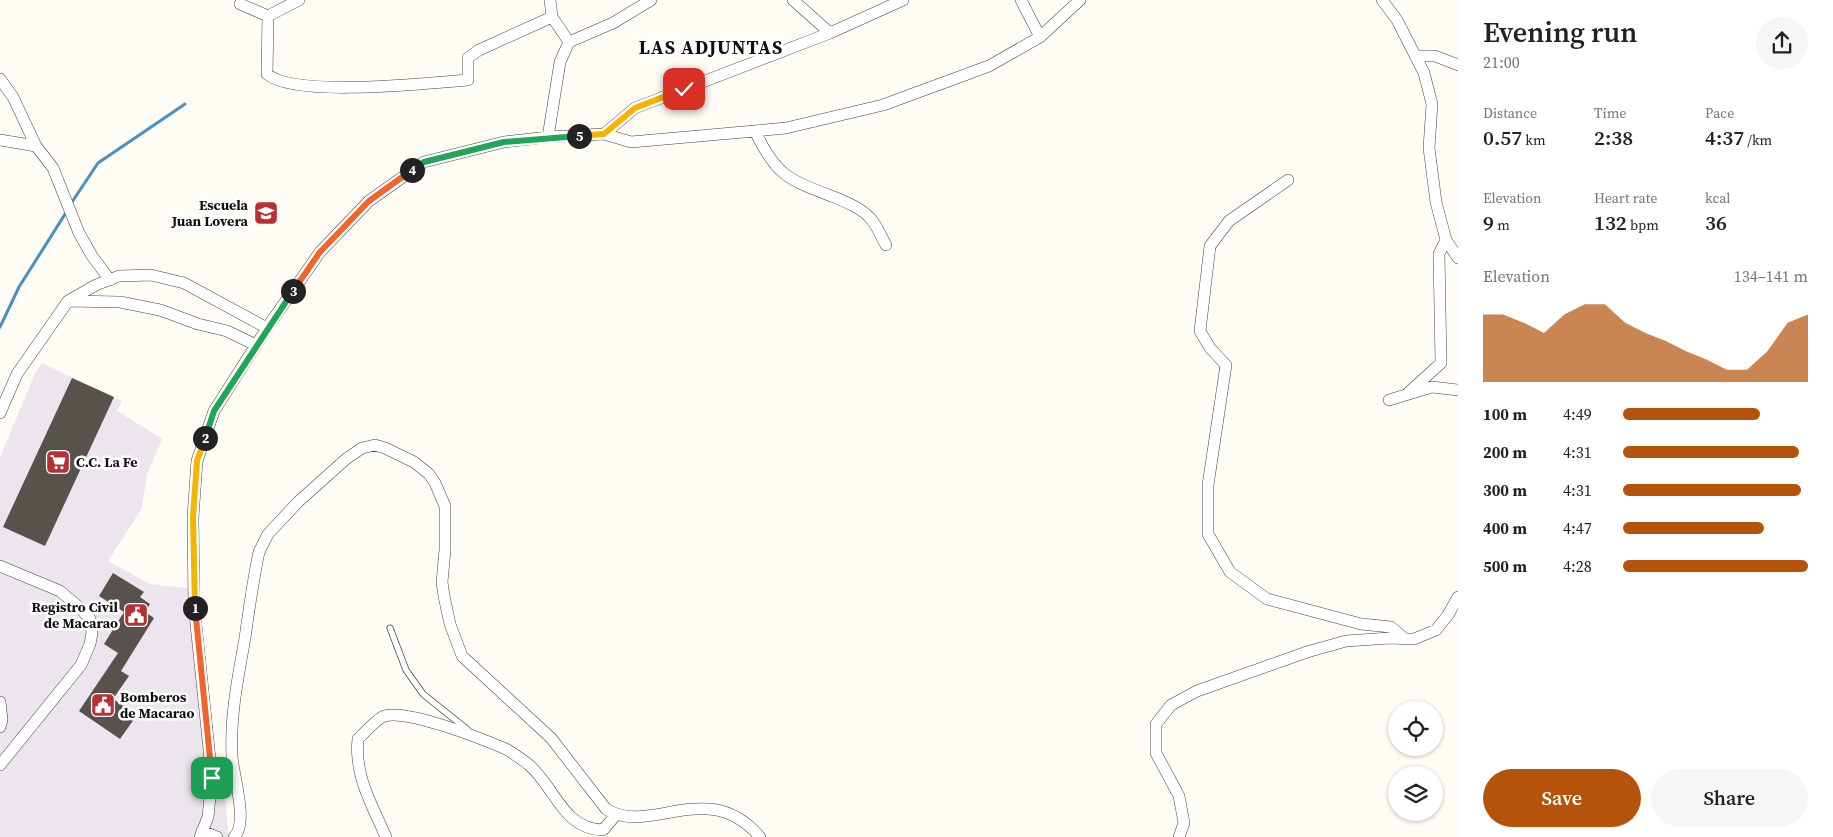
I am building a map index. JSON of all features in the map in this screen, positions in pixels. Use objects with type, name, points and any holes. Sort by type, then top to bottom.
[{"type":"street","points":[[268,16],[299,0]]},
{"type":"street","points":[[550,0],[552,17],[569,42]]},
{"type":"street","points":[[548,137],[560,62],[569,42],[613,23],[651,0]]},
{"type":"street","points":[[793,0],[830,33]]},
{"type":"street","points":[[604,134],[635,108],[830,33],[902,0]]},
{"type":"street","points":[[1021,0],[1040,37]]},
{"type":"street","points":[[216,837],[201,834],[208,817],[212,778],[194,605],[193,517],[197,461],[214,411],[267,328],[320,252],[369,201],[424,162],[504,142],[604,134],[631,142],[786,128],[883,105],[990,66],[1040,37],[1080,0]]},
{"type":"street","points":[[1382,0],[1397,20],[1424,73],[1432,104],[1429,148],[1436,202],[1446,240],[1458,258]]},
{"type":"street","points":[[240,4],[268,16]]},
{"type":"street","points":[[268,16],[267,74],[274,80],[312,86],[357,88],[468,80],[468,58],[479,50],[552,17]]},
{"type":"street","points":[[1415,56],[1435,56],[1458,65]]},
{"type":"street","points":[[0,79],[13,97],[36,146],[53,168],[79,233],[92,256],[110,280]]},
{"type":"street","points":[[755,131],[764,150],[775,166],[799,184],[850,204],[871,219],[886,245]]},
{"type":"street","points":[[0,140],[36,146]]},
{"type":"street","points":[[1288,180],[1229,221],[1210,246],[1200,331],[1210,348],[1226,365],[1208,485],[1208,534],[1230,572],[1267,599],[1361,624],[1391,627],[1405,639]]},
{"type":"street","points":[[1407,394],[1441,363],[1439,254],[1446,240]]},
{"type":"street","points":[[0,413],[17,374],[68,301],[119,276],[151,275],[184,283],[267,328]]},
{"type":"street","points":[[68,301],[120,302],[160,310],[198,324],[227,331],[256,346]]},
{"type":"street","points":[[1389,400],[1432,387],[1458,390]]},
{"type":"street","points":[[234,837],[238,832],[240,824],[239,795],[234,777],[231,728],[260,552],[268,534],[298,502],[346,459],[362,448],[375,445],[395,452],[414,462],[429,474],[440,493],[445,506],[445,550],[442,575],[444,596],[450,624],[462,656],[551,738],[606,809],[614,817],[630,823],[645,823],[698,812],[716,811],[737,818],[760,837]]},
{"type":"street","points":[[0,566],[60,592],[90,619],[92,633],[90,644],[81,665],[0,765]]},
{"type":"street","points":[[1179,837],[1184,823],[1179,796],[1156,753],[1156,724],[1171,705],[1197,691],[1308,652],[1346,641],[1414,639],[1436,630],[1448,615],[1458,597]]},
{"type":"street","points":[[0,702],[2,720],[0,727]]},
{"type":"street","points":[[386,837],[359,774],[356,753],[358,739],[384,716],[405,716],[439,723],[508,750],[530,766],[571,818],[590,829],[603,830],[614,817]]},
{"type":"lane","points":[[390,628],[406,670],[423,694],[479,739]]},
{"type":"shaded area","points":[[42,363],[122,401],[117,411],[162,439],[147,474],[142,508],[108,561],[150,584],[196,589],[209,761],[228,761],[224,788],[229,837],[0,837],[0,457],[35,374]]},
{"type":"building","name":"C.C. La Fe","points":[[72,378],[114,397],[45,546],[3,527]]},
{"type":"building","points":[[113,573],[144,592],[140,597],[150,604],[145,612],[154,618],[121,671],[129,676],[113,699],[137,715],[120,739],[79,711],[118,653],[104,644],[124,612],[99,596]]},
{"type":"waterway","points":[[70,205],[98,163],[185,104]]},
{"type":"waterway","points":[[0,327],[19,287],[67,211]]},
{"type":"place","name":"Escuela Juan Lovera","points":[[266,213]]},
{"type":"place","name":"C.C. La Fe","points":[[58,462]]},
{"type":"place","name":"Registro Civil de Macarao","points":[[136,615]]},
{"type":"place","name":"Bomberos de Macarao","points":[[103,705]]},
{"type":"district","name":"LAS ADJUNTAS","points":[[711,47]]},
{"type":"route","points":[[212,778],[204,686],[194,605],[193,517],[197,461],[214,411],[267,328],[320,252],[369,201],[424,162],[504,142],[604,134],[635,108],[684,89]]}]
